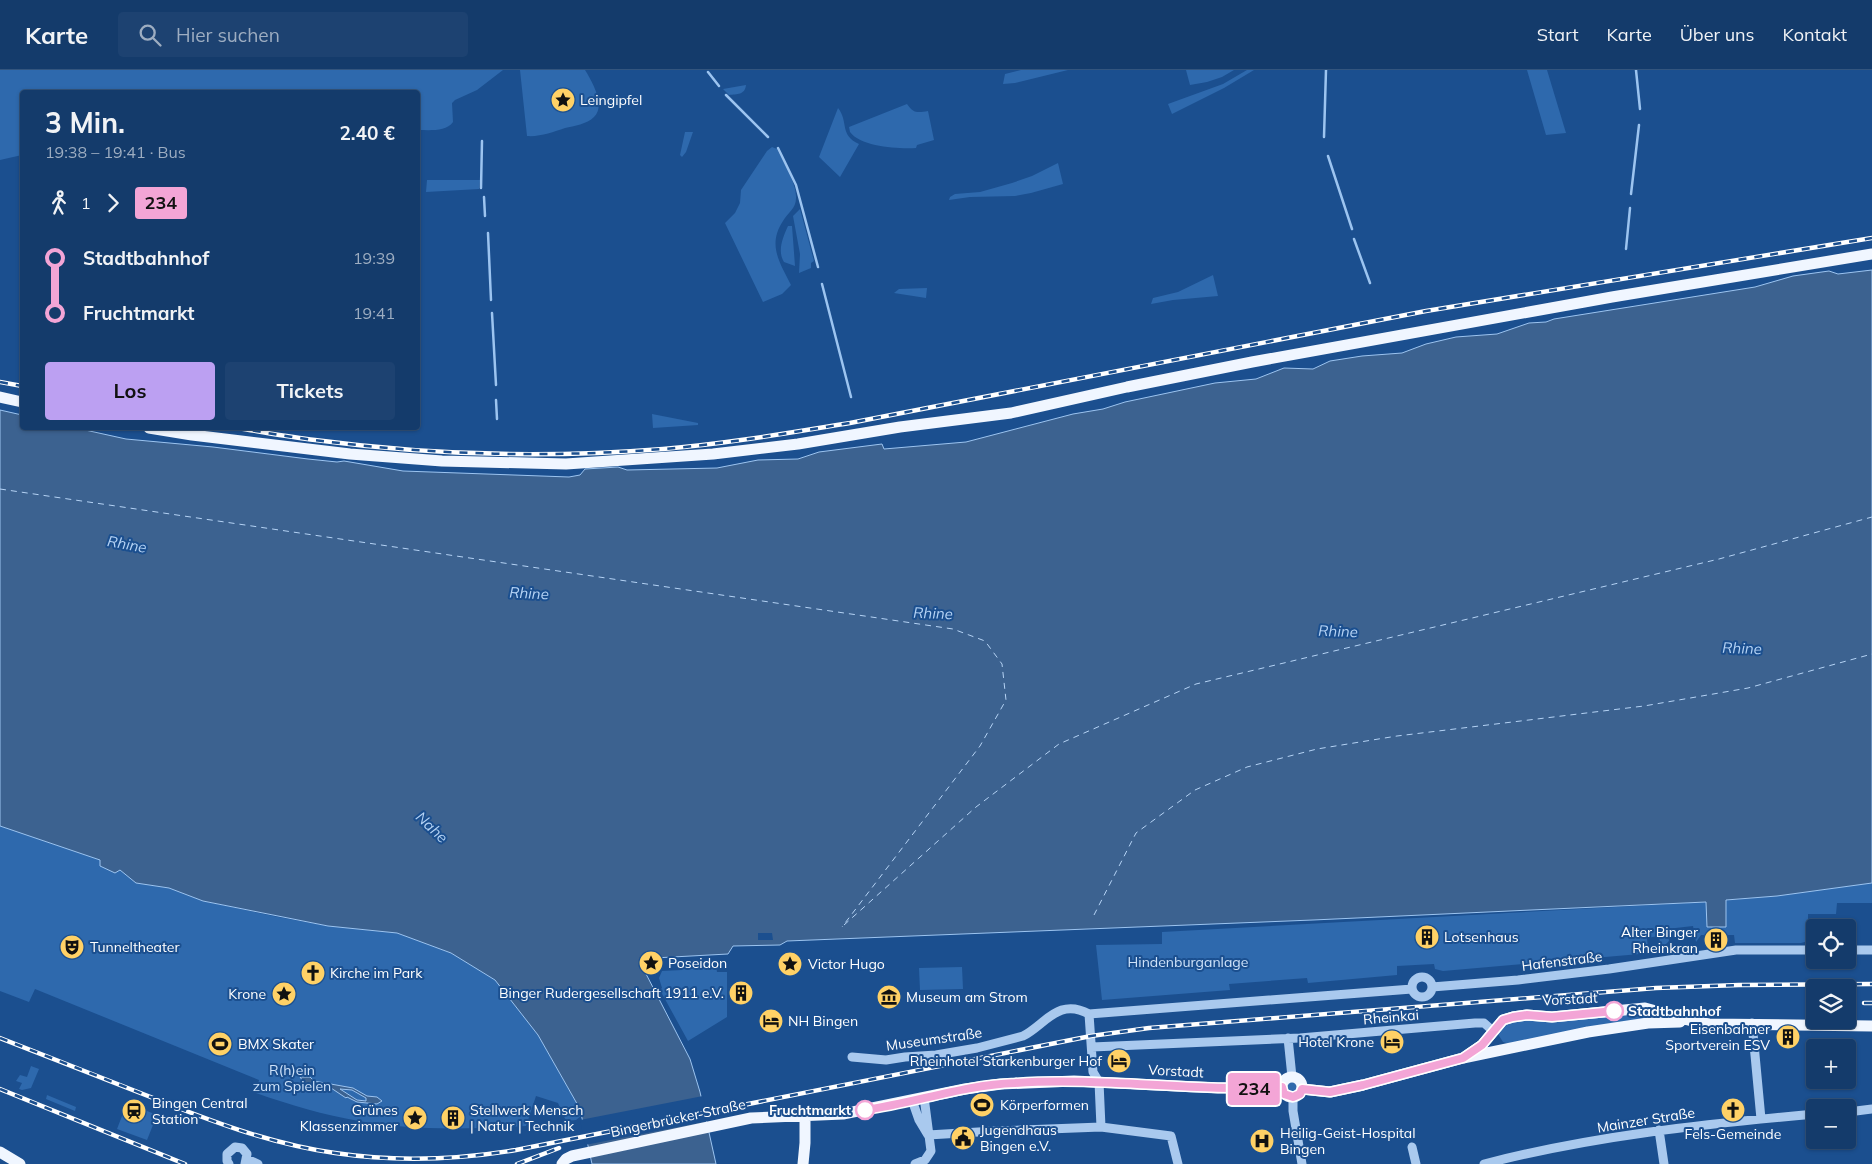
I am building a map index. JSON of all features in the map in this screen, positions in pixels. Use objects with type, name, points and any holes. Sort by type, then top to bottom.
[{"type":"main road","points":[[161,430],[350,454],[442,461],[566,464],[713,454],[798,444],[900,427],[1011,412],[1281,357],[1612,297],[1872,254]]},
{"type":"main road","points":[[0,397],[20,402]]},
{"type":"main road","points":[[1645,1008],[1651,1017],[1648,1023]]},
{"type":"main road","name":"Vorstadt","points":[[1463,1058],[1482,1045],[1503,1020],[1527,1015],[1552,1017],[1645,1008],[1709,1024],[1752,1023],[1872,1026]]},
{"type":"main road","name":"Vorstadt","points":[[1302,1089],[1330,1092],[1463,1058],[1588,1032],[1648,1023],[1692,1021]]},
{"type":"main road","points":[[1493,1031],[1494,1042],[1499,1047],[1510,1049]]},
{"type":"main road","points":[[1292,1077],[1300,1081],[1302,1089],[1300,1094],[1293,1097],[1284,1094],[1282,1087],[1286,1079],[1292,1077]]},
{"type":"main road","points":[[803,1164],[805,1116],[852,1112],[971,1088],[1012,1083],[1049,1081],[1099,1082]]},
{"type":"main road","name":"Vorstadt","points":[[1099,1082],[1218,1088],[1282,1087]]},
{"type":"main road","name":"Bingerbrücker Straße","points":[[562,1164],[569,1157],[750,1118],[805,1116]]},
{"type":"main road","points":[[0,1152],[20,1164]]},
{"type":"street","name":"Hafenstraße","points":[[1432,987],[1591,972],[1736,950],[1806,950]]},
{"type":"street","points":[[1856,950],[1872,950]]},
{"type":"street","name":"Hafenstraße","points":[[1422,977],[1428,979],[1432,987],[1430,993],[1424,996],[1416,994],[1412,988],[1414,981],[1422,977]]},
{"type":"street","points":[[1101,1127],[1099,1082],[1093,1073],[1089,1014],[1412,988]]},
{"type":"street","name":"Museumstraße","points":[[852,1057],[886,1060],[952,1053],[1023,1036],[1045,1018],[1059,1012],[1073,1009],[1082,1010],[1089,1014]]},
{"type":"street","name":"Rheinkai","points":[[1092,1047],[1288,1038],[1475,1023],[1484,1023],[1493,1031]]},
{"type":"street","points":[[1752,1023],[1761,1119]]},
{"type":"street","points":[[1288,1038],[1292,1077]]},
{"type":"street","points":[[924,1097],[928,1135]]},
{"type":"street","points":[[1293,1097],[1293,1110],[1302,1164]]},
{"type":"street","points":[[912,1100],[918,1120],[928,1135],[932,1146],[925,1160],[915,1164]]},
{"type":"street","points":[[1856,1111],[1872,1109]]},
{"type":"street","name":"Mainzer Straße","points":[[1484,1164],[1526,1153],[1659,1130],[1806,1115]]},
{"type":"street","points":[[928,1135],[1101,1127],[1171,1136],[1178,1164]]},
{"type":"street","points":[[1659,1130],[1664,1164]]},
{"type":"street","points":[[229,1164],[227,1154],[235,1147],[245,1150],[246,1161],[258,1164]]},
{"type":"street","points":[[1412,1147],[1416,1164]]},
{"type":"green space","points":[[0,70],[503,70],[477,90],[455,100],[452,103],[453,122],[442,129],[432,130],[420,130],[420,90],[20,90],[20,155],[0,160]]},
{"type":"green space","points":[[520,70],[585,70],[597,94],[599,107],[597,112],[594,117],[580,124],[551,133],[527,136]]},
{"type":"green space","points":[[1021,70],[1068,70],[1015,83],[1003,84],[1005,74]]},
{"type":"green space","points":[[1186,70],[1234,70],[1222,77],[1190,85]]},
{"type":"green space","points":[[1247,70],[1254,70],[1224,88],[1172,114],[1168,104],[1223,84]]},
{"type":"green space","points":[[1527,70],[1547,70],[1566,133],[1546,135]]},
{"type":"green space","points":[[746,85],[744,91],[738,94],[729,95],[723,89]]},
{"type":"green space","points":[[907,104],[916,112],[928,111],[934,140],[917,145],[916,148],[900,148],[871,144],[855,137],[850,132],[849,127]]},
{"type":"green space","points":[[838,108],[843,118],[846,132],[849,137],[859,144],[840,177],[819,157]]},
{"type":"green space","points":[[685,132],[693,132],[686,152],[682,157],[680,155]]},
{"type":"green space","points":[[772,147],[777,149],[796,192],[795,205],[783,221],[776,238],[779,261],[791,285],[782,294],[763,302],[725,223],[735,213],[740,203],[741,190],[767,151]]},
{"type":"green space","points":[[1058,163],[1063,184],[1015,196],[970,197],[949,200],[955,194],[980,192],[1012,183],[1032,176]]},
{"type":"green space","points":[[427,180],[480,180],[479,189],[426,192]]},
{"type":"green space","points":[[800,209],[814,261],[811,263],[811,268],[799,273],[800,254],[793,216]]},
{"type":"green space","points":[[788,226],[792,226],[795,266],[784,262],[781,253],[783,239]]},
{"type":"green space","points":[[1213,275],[1218,296],[1151,304],[1153,298],[1178,292]]},
{"type":"green space","points":[[927,288],[926,298],[894,293],[899,289]]},
{"type":"green space","points":[[652,414],[698,423],[698,425],[653,428]]},
{"type":"green space","name":"R(h)ein zum Spielen","points":[[0,826],[100,860],[120,869],[136,883],[169,888],[203,901],[278,917],[328,926],[397,933],[451,953],[495,980],[538,1035],[580,1109],[581,1116],[576,1120],[566,1121],[558,1103],[536,1096],[526,1126],[421,1128],[380,1124],[333,1116],[294,1106],[256,1093],[259,1080],[35,989],[29,1002],[0,991]]},
{"type":"green space","name":"Hindenburganlage","points":[[1872,883],[1872,903],[1837,903],[1836,914],[1808,914],[1808,919],[1806,919],[1806,942],[1801,943],[1735,943],[1734,935],[1701,935],[1696,942],[1693,926],[1667,929],[1669,941],[1661,949],[1659,936],[1647,938],[1648,948],[1640,950],[1640,954],[1443,971],[1435,969],[1434,964],[1397,966],[1397,975],[1308,983],[1307,978],[1229,984],[1230,990],[1102,1000],[1096,945],[1162,944],[1162,932],[1707,902],[1777,896]]},
{"type":"green space","points":[[682,965],[716,965],[717,972],[727,972],[727,1017],[688,1041],[660,990],[662,988],[659,978],[662,971],[682,970]]},
{"type":"green space","points":[[962,967],[963,989],[920,990],[919,968]]},
{"type":"green space","points":[[1646,1013],[1647,1019],[1510,1044],[1503,1042],[1498,1034],[1509,1020]]},
{"type":"green space","points":[[31,1066],[39,1069],[31,1088],[19,1089],[22,1083],[16,1081],[20,1075],[27,1077]]},
{"type":"green space","points":[[1293,1081],[1299,1087],[1293,1093],[1287,1087]]},
{"type":"green space","points":[[47,1095],[76,1107],[75,1111],[46,1099]]},
{"type":"green space","points":[[127,1103],[157,1115],[147,1140],[117,1129]]},
{"type":"water","points":[[1872,270],[1872,883],[1777,896],[1726,900],[1726,927],[1707,927],[1706,902],[787,941],[780,945],[733,946],[728,954],[654,958],[645,962],[644,970],[690,1059],[700,1092],[716,1164],[592,1164],[580,1109],[538,1035],[495,980],[451,953],[397,933],[328,926],[203,901],[169,888],[136,883],[120,870],[115,873],[100,866],[100,860],[0,826],[0,410],[20,415],[20,430],[85,430],[126,439],[337,462],[344,461],[403,471],[569,477],[580,475],[585,469],[618,467],[627,470],[717,468],[758,460],[798,459],[819,452],[882,444],[884,449],[966,442],[1125,402],[1215,383],[1256,379],[1284,368],[1313,369],[1330,361],[1402,353],[1426,344],[1456,337],[1497,334],[1529,323],[1546,322],[1554,319],[1755,287],[1793,276],[1829,271],[1838,274]]},
{"type":"water","points":[[300,1077],[310,1077],[314,1081],[353,1088],[367,1096],[377,1097],[382,1101],[377,1104],[357,1102],[317,1083],[308,1088]],"holes":[[[340,1089],[352,1090],[366,1098],[366,1101],[357,1100]]]},
{"type":"pier","points":[[758,933],[772,933],[773,940],[758,940]]},
{"type":"pier","points":[[703,1096],[709,1121],[585,1145],[580,1120]]},
{"type":"waterway","points":[[1324,137],[1326,70]]},
{"type":"waterway","points":[[1636,70],[1640,109]]},
{"type":"waterway","points":[[708,72],[719,86]]},
{"type":"waterway","points":[[726,95],[768,137]]},
{"type":"waterway","points":[[1631,194],[1639,125]]},
{"type":"waterway","points":[[481,188],[482,141]]},
{"type":"waterway","points":[[778,148],[796,185],[818,267]]},
{"type":"waterway","points":[[1328,156],[1352,229]]},
{"type":"waterway","points":[[484,197],[485,216]]},
{"type":"waterway","points":[[1626,249],[1630,208]]},
{"type":"waterway","points":[[488,233],[491,300]]},
{"type":"waterway","points":[[1354,239],[1370,283]]},
{"type":"waterway","points":[[822,284],[851,397]]},
{"type":"waterway","points":[[492,313],[496,385]]},
{"type":"waterway","points":[[496,400],[497,419]]},
{"type":"ferry route","points":[[0,489],[953,629],[985,641],[1002,664],[1006,700],[980,746],[842,927]]},
{"type":"ferry route","points":[[844,925],[976,807],[1059,744],[1196,684],[1719,559],[1872,517]]},
{"type":"ferry route","points":[[1094,915],[1136,833],[1195,790],[1247,767],[1317,749],[1397,736],[1644,706],[1748,688],[1872,654]]},
{"type":"railway","points":[[250,430],[358,445],[445,452],[533,454],[620,452],[710,444],[850,423],[1426,311],[1872,238]]},
{"type":"railway","points":[[0,382],[20,386]]},
{"type":"railway","points":[[0,1038],[193,1114],[287,1144],[358,1156],[426,1159],[516,1150],[1091,1036],[1149,1028],[1656,988],[1872,984]]},
{"type":"railway","points":[[1864,1003],[1872,1003]]},
{"type":"railway","points":[[0,1089],[185,1164]]},
{"type":"railway","points":[[517,1164],[559,1148]]},
{"type":"bus line","name":"234","points":[[865,1110],[978,1087],[1049,1081],[1256,1089],[1282,1087],[1284,1094],[1296,1097],[1302,1089],[1330,1092],[1463,1058],[1482,1045],[1503,1020],[1513,1017],[1527,1015],[1552,1017],[1614,1011]]},
{"type":"place","name":"Leingipfel","points":[[563,100]]},
{"type":"place","name":"Lotsenhaus","points":[[1427,937]]},
{"type":"place","name":"Alter Binger Rheinkran","points":[[1716,940]]},
{"type":"place","name":"Tunneltheater","points":[[72,947]]},
{"type":"place","name":"Poseidon","points":[[651,963]]},
{"type":"place","name":"Victor Hugo","points":[[790,964]]},
{"type":"place","name":"Kirche im Park","points":[[313,973]]},
{"type":"place","name":"Binger Rudergesellschaft 1911 e.V.","points":[[741,993]]},
{"type":"place","name":"Krone","points":[[284,994]]},
{"type":"place","name":"Museum am Strom","points":[[889,997]]},
{"type":"place","name":"Stadtbahnhof","points":[[1614,1011]]},
{"type":"place","name":"NH Bingen","points":[[771,1021]]},
{"type":"place","name":"Eisenbahner Sportverein ESV","points":[[1788,1037]]},
{"type":"place","name":"Hotel Krone","points":[[1392,1042]]},
{"type":"place","name":"BMX Skater","points":[[220,1044]]},
{"type":"place","name":"Rheinhotel Starkenburger Hof","points":[[1119,1061]]},
{"type":"place","name":"Körperformen","points":[[982,1105]]},
{"type":"place","name":"Fruchtmarkt","points":[[865,1110]]},
{"type":"place","name":"Fels-Gemeinde","points":[[1733,1110]]},
{"type":"place","name":"Bingen Central Station","points":[[134,1111]]},
{"type":"place","name":"Grünes Klassenzimmer","points":[[415,1118]]},
{"type":"place","name":"Stellwerk Mensch | Natur | Technik","points":[[453,1118]]},
{"type":"place","name":"Jugendhaus Bingen e.V.","points":[[963,1138]]},
{"type":"place","name":"Heilig-Geist-Hospital Bingen","points":[[1262,1141]]},
{"type":"water label","name":"Rhine","points":[[127,544]]},
{"type":"water label","name":"Rhine","points":[[529,593]]},
{"type":"water label","name":"Rhine","points":[[933,613]]},
{"type":"water label","name":"Rhine","points":[[1338,631]]},
{"type":"water label","name":"Rhine","points":[[1742,648]]},
{"type":"water label","name":"Nahe","points":[[432,827]]}]
